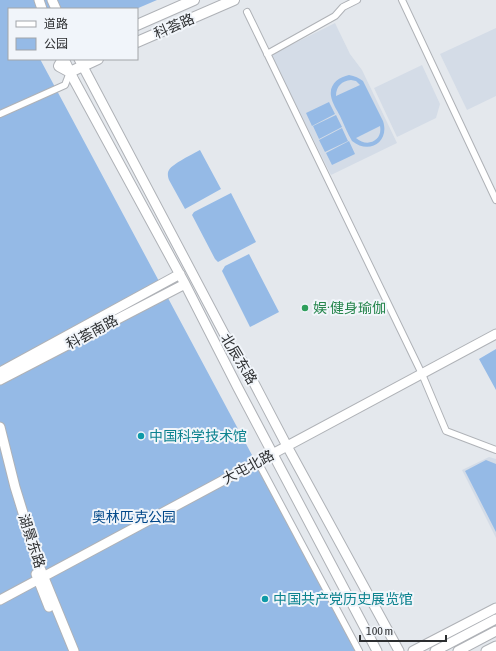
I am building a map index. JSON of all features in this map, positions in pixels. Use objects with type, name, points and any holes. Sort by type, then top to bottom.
[{"type":"main road","name":"科荟路","points":[[138,25],[194,0]]},
{"type":"main road","name":"科荟路","points":[[138,42],[234,0]]},
{"type":"main road","points":[[63,60],[59,66],[70,72],[81,62],[92,60]]},
{"type":"street","points":[[267,54],[336,16],[343,7],[357,0]]},
{"type":"street","points":[[402,0],[496,200]]},
{"type":"street","points":[[247,12],[422,374],[446,431],[496,450]]},
{"type":"street","name":"北辰东路","points":[[81,62],[228,340],[243,362],[399,651]]},
{"type":"street","points":[[0,114],[65,85],[70,72]]},
{"type":"street","name":"北辰东路","points":[[70,72],[180,274],[272,454],[377,651]]},
{"type":"street","name":"科荟南路","points":[[0,372],[180,274]]},
{"type":"street","name":"科荟南路","points":[[0,380],[185,284]]},
{"type":"street","name":"大屯北路","points":[[0,600],[496,334]]},
{"type":"street","name":"湖景东路","points":[[0,427],[21,506],[40,568],[41,578],[74,651]]},
{"type":"street","name":"湖景东路","points":[[0,450],[10,488],[68,651]]},
{"type":"street","points":[[258,462],[359,651]]},
{"type":"street","points":[[414,651],[496,608]]},
{"type":"street","points":[[435,651],[496,619]]},
{"type":"street","points":[[458,651],[496,631]]},
{"type":"street","points":[[486,651],[496,646]]},
{"type":"shaded area","points":[[335,23],[350,54],[362,70],[397,143],[331,175],[271,55]]},
{"type":"shaded area","points":[[496,28],[496,96],[467,110],[440,54]]},
{"type":"shaded area","points":[[422,65],[440,104],[436,118],[397,137],[374,88]]},
{"type":"shaded area","points":[[489,457],[496,459],[496,538],[462,470]]},
{"type":"green space","name":"奥林匹克公园","points":[[0,0],[157,0],[138,8],[8,8],[8,60],[41,60],[357,651],[0,651]]},
{"type":"green space","points":[[345,76],[353,76],[363,81],[383,121],[384,135],[376,144],[365,147],[352,141],[332,101],[331,92],[333,85],[338,79]],"holes":[[[351,80],[356,81],[360,85],[336,96],[338,87]],[[380,126],[379,136],[377,139],[369,143],[360,141],[356,138]]]},
{"type":"green space","points":[[329,102],[335,114],[312,126],[306,113]]},
{"type":"green space","points":[[336,115],[342,127],[319,139],[313,126]]},
{"type":"green space","points":[[342,128],[348,141],[325,152],[319,140]]},
{"type":"green space","points":[[349,141],[355,154],[332,165],[326,153]]},
{"type":"green space","points":[[200,150],[221,189],[185,209],[169,180],[168,172],[174,165]]},
{"type":"green space","points":[[231,193],[256,242],[218,262],[192,215],[194,212]]},
{"type":"green space","points":[[249,254],[279,312],[250,327],[222,271],[225,266]]},
{"type":"green space","points":[[496,349],[496,390],[479,359]]},
{"type":"green space","points":[[486,460],[496,464],[496,532],[465,471]]},
{"type":"place","name":"娱·健身瑜伽","points":[[305,308]]},
{"type":"place","name":"中国科学技术馆","points":[[141,436]]},
{"type":"place","name":"中国共产党历史展览馆","points":[[265,599]]}]
